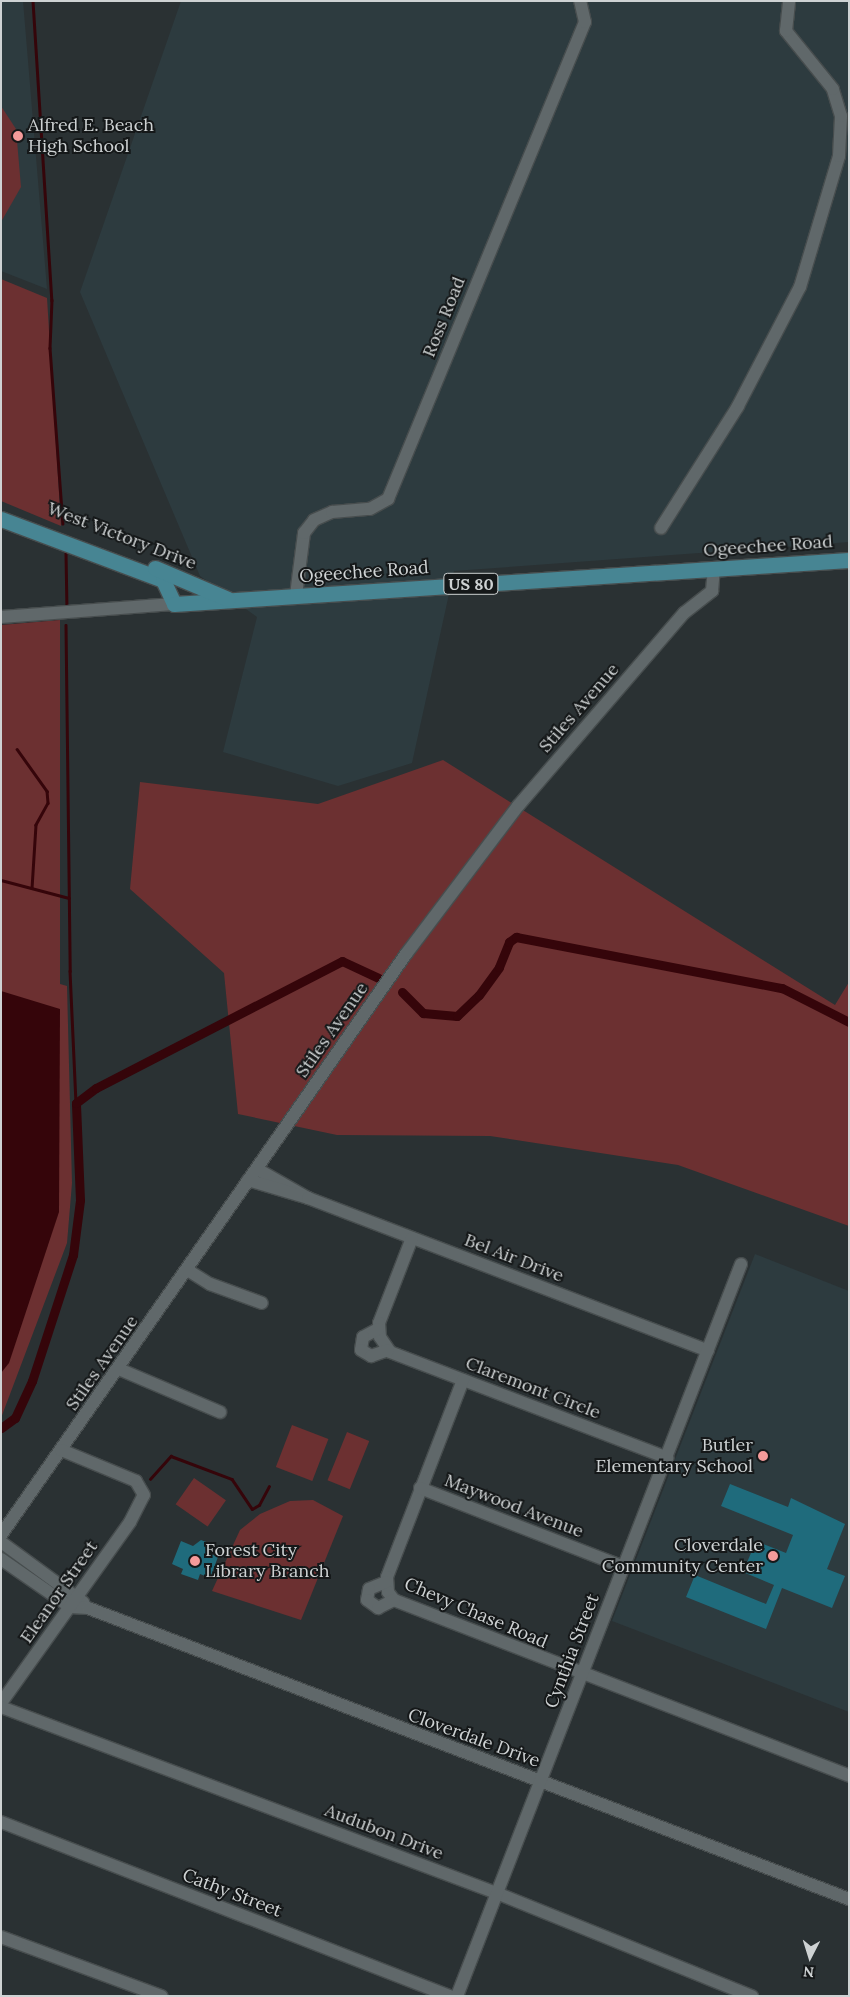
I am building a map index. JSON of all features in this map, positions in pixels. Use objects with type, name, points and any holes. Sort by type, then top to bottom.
[{"type":"main road","name":"West Victory Drive","points":[[1,510],[229,600]]},
{"type":"main road","name":"West Victory Drive","points":[[1,519],[163,580],[174,604]]},
{"type":"main road","name":"Ogeechee Road","points":[[174,604],[849,560]]},
{"type":"street","name":"Ross Road","points":[[296,595],[304,533],[314,520],[332,512],[370,509],[388,499],[585,22],[580,1]]},
{"type":"street","points":[[661,528],[738,406],[800,287],[840,156],[843,133],[836,97],[828,80],[786,31],[789,1]]},
{"type":"street","name":"Stiles Avenue","points":[[1,1535],[189,1271],[248,1180],[406,954],[518,806],[684,613],[712,592],[714,569]]},
{"type":"street","name":"Ogeechee Road","points":[[1,617],[174,604]]},
{"type":"street","name":"Bel Air Drive","points":[[257,1168],[308,1198]]},
{"type":"street","name":"Bel Air Drive","points":[[248,1180],[308,1198],[708,1351]]},
{"type":"street","name":"Claremont Circle","points":[[412,1238],[378,1329],[363,1337],[361,1350],[371,1356],[388,1350],[667,1458]]},
{"type":"street","name":"Cynthia Street","points":[[457,1996],[499,1894],[582,1674],[742,1264]]},
{"type":"street","points":[[189,1271],[210,1284],[262,1303]]},
{"type":"street","points":[[378,1329],[388,1350]]},
{"type":"street","points":[[119,1369],[220,1412]]},
{"type":"street","name":"Chevy Chase Road","points":[[463,1380],[420,1488],[386,1582],[394,1600],[849,1776]]},
{"type":"street","name":"Eleanor Street","points":[[1,1703],[78,1596],[142,1500],[144,1491],[136,1481],[61,1450]]},
{"type":"street","name":"Maywood Avenue","points":[[420,1488],[624,1567]]},
{"type":"street","name":"Cloverdale Drive","points":[[1,1542],[78,1596],[88,1608]]},
{"type":"street","points":[[1,1559],[70,1607]]},
{"type":"street","points":[[386,1582],[370,1588],[367,1600],[378,1608],[394,1600]]},
{"type":"street","name":"Cloverdale Drive","points":[[70,1607],[88,1608],[849,1899]]},
{"type":"street","name":"Audubon Drive","points":[[1,1707],[499,1894],[752,1996]]},
{"type":"street","name":"Cathy Street","points":[[1,1822],[450,1996]]},
{"type":"street","points":[[1,1937],[161,1996]]},
{"type":"shaded area","name":"Alfred E. Beach High School","points":[[1,1],[23,1],[47,289],[1,271]]},
{"type":"shaded area","points":[[181,1],[849,1],[849,542],[454,571],[412,763],[338,786],[223,752],[257,617],[200,576],[80,292]]},
{"type":"shaded area","points":[[1,106],[16,129],[21,187],[1,222]]},
{"type":"shaded area","points":[[1,279],[47,298],[61,526],[1,501]]},
{"type":"shaded area","points":[[60,620],[60,984],[67,986],[72,1183],[67,1243],[1,1418],[1,625]]},
{"type":"shaded area","points":[[443,760],[835,1005],[849,982],[849,1226],[678,1165],[490,1136],[337,1135],[238,1114],[224,973],[130,889],[140,782],[318,804]]},
{"type":"shaded area","points":[[1,991],[60,1009],[59,1212],[9,1363],[1,1373]]},
{"type":"shaded area","name":"Butler Elementary School","points":[[755,1254],[849,1291],[849,1712],[612,1621]]},
{"type":"shaded area","points":[[292,1425],[328,1439],[312,1481],[276,1467]]},
{"type":"shaded area","points":[[347,1432],[369,1441],[350,1489],[328,1480]]},
{"type":"shaded area","points":[[194,1478],[226,1500],[208,1527],[176,1504]]},
{"type":"shaded area","points":[[313,1500],[343,1516],[301,1620],[212,1591],[240,1530],[260,1514],[290,1501]]},
{"type":"building","name":"Cloverdale Community Center","points":[[730,1484],[788,1507],[791,1498],[845,1524],[827,1569],[845,1576],[832,1608],[782,1588],[766,1629],[686,1597],[695,1575],[766,1604],[774,1585],[743,1572],[756,1541],[786,1553],[793,1535],[721,1506]]},
{"type":"building","name":"Forest City Library Branch","points":[[201,1540],[214,1545],[211,1554],[218,1557],[210,1578],[200,1574],[198,1580],[181,1574],[183,1569],[172,1564],[181,1541],[193,1546]]},
{"type":"waterway","points":[[33,1],[52,300],[50,348],[63,524]]},
{"type":"waterway","points":[[66,553],[67,608]]},
{"type":"waterway","points":[[66,625],[70,971],[76,1103]]},
{"type":"waterway","points":[[17,749],[47,791],[48,803],[36,825],[32,888]]},
{"type":"waterway","points":[[1,880],[69,898]]},
{"type":"waterway","points":[[402,992],[423,1013],[457,1016],[479,995],[499,967],[509,942],[516,937],[782,988],[849,1022]]},
{"type":"waterway","points":[[1,1428],[15,1418],[32,1381],[73,1255],[80,1200],[76,1103],[96,1088],[342,961],[378,978]]},
{"type":"waterway","points":[[150,1479],[171,1456],[232,1479],[252,1509],[259,1505],[269,1486]]},
{"type":"place","name":"Alfred E. Beach High School","points":[[18,136]]},
{"type":"place","name":"Butler Elementary School","points":[[763,1456]]},
{"type":"place","name":"Cloverdale Community Center","points":[[773,1556]]},
{"type":"place","name":"Forest City Library Branch","points":[[195,1561]]}]
